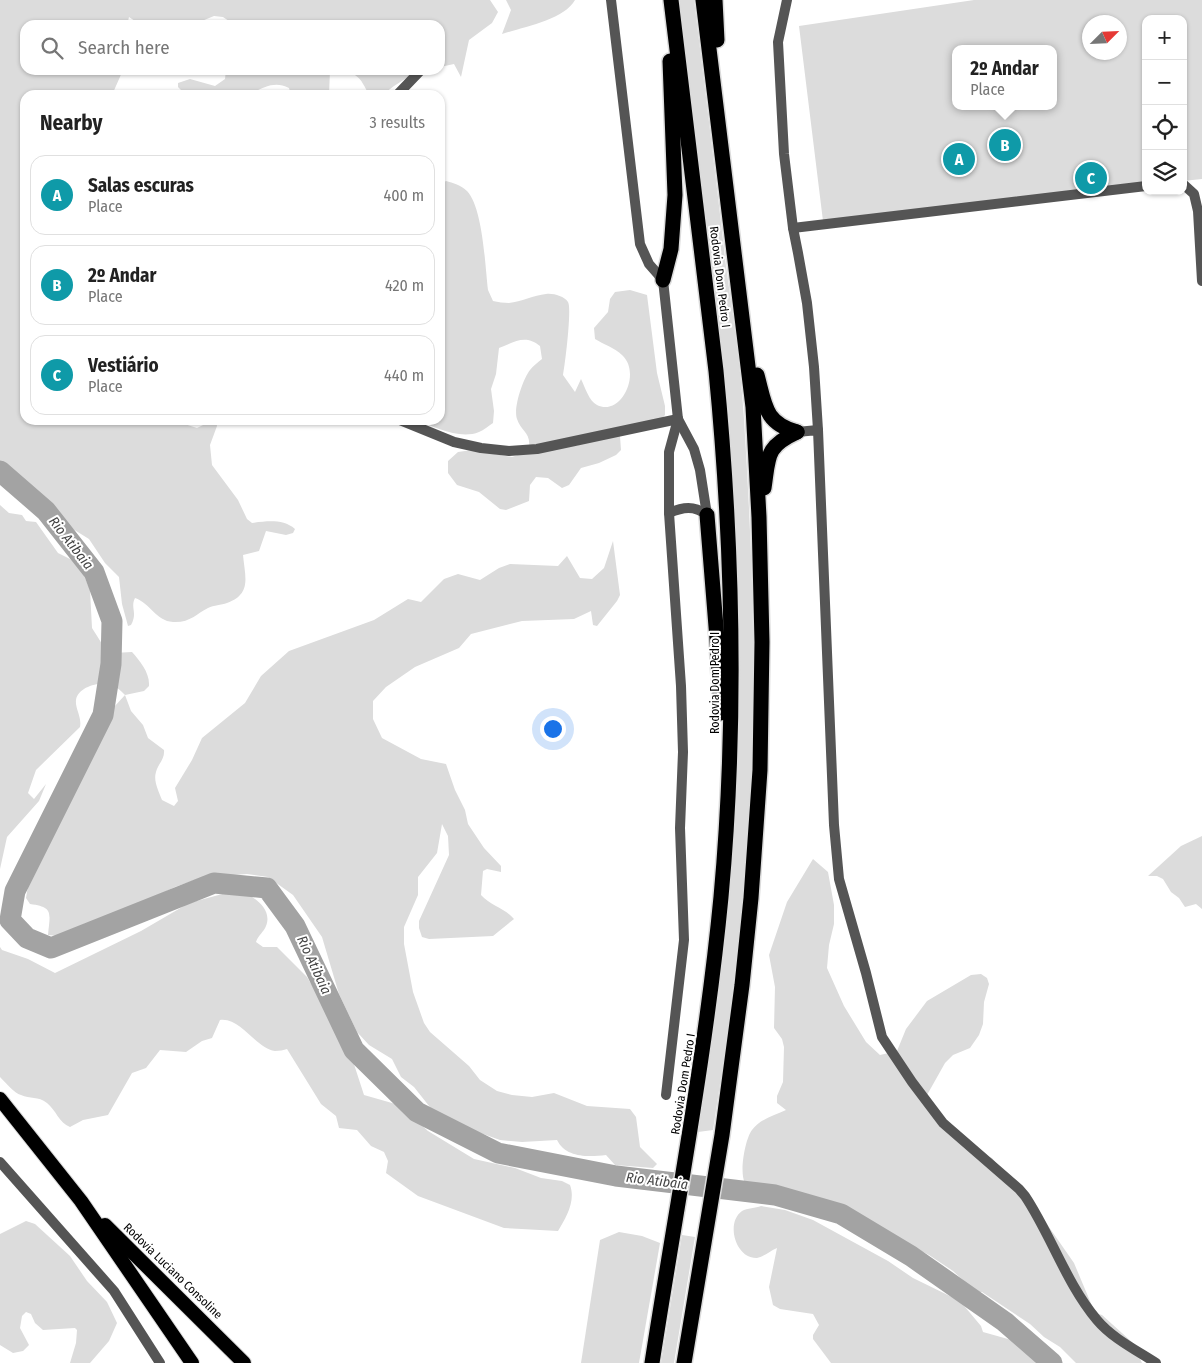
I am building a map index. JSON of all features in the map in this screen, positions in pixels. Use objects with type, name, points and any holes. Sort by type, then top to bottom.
[{"type":"highway","points":[[663,280],[671,249],[675,195],[667,0]]},
{"type":"highway","name":"Rodovia Dom Pedro I","points":[[652,1363],[691,1129],[715,953],[726,817],[730,713],[730,637],[722,433],[671,0]]},
{"type":"highway","name":"Rodovia Dom Pedro I","points":[[686,1358],[722,1135],[742,985],[751,898],[760,770],[762,642],[759,517],[753,407],[702,0]]},
{"type":"highway","points":[[715,0],[724,164]]},
{"type":"highway","points":[[742,320],[766,410],[775,423],[797,432]]},
{"type":"highway","points":[[759,517],[769,456],[776,444],[797,432]]},
{"type":"highway","points":[[707,515],[717,640],[726,817]]},
{"type":"highway","name":"Rodovia Luciano Consoline","points":[[0,1099],[81,1201],[192,1363]]},
{"type":"highway","name":"Rodovia Luciano Consoline","points":[[81,1201],[244,1363]]},
{"type":"street","points":[[612,0],[640,244],[649,264],[663,280],[678,419],[669,452],[669,513],[681,686],[683,752],[680,828],[684,940],[666,1095]]},
{"type":"street","points":[[787,0],[778,42],[784,154],[792,228],[798,253],[814,368],[834,815],[840,879],[882,1037],[942,1123],[1025,1196],[1089,1310],[1098,1321],[1112,1334],[1156,1363]]},
{"type":"street","points":[[402,90],[416,75]]},
{"type":"street","points":[[792,228],[1142,186]]},
{"type":"street","points":[[1187,188],[1194,194],[1198,211],[1202,281]]},
{"type":"street","points":[[412,425],[454,442],[481,448],[509,451],[537,449],[678,419]]},
{"type":"street","points":[[678,419],[694,449],[700,470],[707,515]]},
{"type":"street","points":[[797,432],[818,430]]},
{"type":"street","points":[[669,513],[687,507],[697,509],[707,515]]},
{"type":"street","points":[[0,1162],[114,1291],[160,1363]]},
{"type":"shaded area","points":[[0,0],[490,0],[498,12],[492,23],[469,40],[461,77],[454,64],[445,66],[445,20],[228,20],[223,17],[214,16],[204,20],[134,20],[129,17],[128,20],[20,20],[20,75],[121,75],[114,90],[20,90],[20,425],[188,425],[197,428],[203,425],[217,425],[210,445],[212,465],[238,500],[247,519],[252,523],[280,522],[295,529],[293,533],[286,535],[266,531],[259,551],[243,555],[244,590],[235,599],[210,607],[184,621],[173,622],[162,619],[135,598],[133,621],[128,626],[122,604],[119,577],[105,563],[89,539],[60,521],[42,502],[18,485],[0,465]]},
{"type":"shaded area","points":[[506,0],[575,0],[570,7],[553,18],[502,34],[511,10]]},
{"type":"shaded area","points":[[679,0],[694,0],[739,362],[747,467],[753,610],[752,753],[740,925],[731,1007],[713,1130],[698,1132],[722,955],[734,531],[729,416]]},
{"type":"shaded area","points":[[974,0],[1202,0],[1202,179],[1187,181],[1187,15],[1142,15],[1142,185],[823,221],[799,26]]},
{"type":"shaded area","points":[[225,75],[330,75],[329,90],[290,90],[289,88],[278,85],[258,90],[181,90],[178,87],[178,83],[190,79],[215,86],[225,79]]},
{"type":"shaded area","points":[[356,75],[411,75],[389,90],[366,90]]},
{"type":"shaded area","points":[[445,182],[457,184],[467,191],[477,210],[488,290],[493,301],[509,303],[549,294],[561,297],[568,302],[569,325],[563,375],[575,392],[581,379],[589,397],[597,405],[606,407],[614,405],[621,399],[629,382],[630,372],[628,363],[622,355],[595,339],[594,328],[608,312],[610,299],[615,292],[630,290],[647,295],[657,373],[665,406],[665,415],[654,427],[620,436],[621,450],[616,455],[599,463],[581,468],[569,485],[562,488],[548,478],[536,477],[530,485],[529,501],[506,510],[500,509],[479,492],[457,485],[448,473],[448,461],[458,452],[472,450],[512,457],[521,454],[529,447],[529,438],[517,419],[516,408],[527,374],[542,359],[540,346],[530,340],[520,340],[499,348],[496,374],[491,389],[494,411],[493,423],[483,430],[472,434],[456,434],[429,425],[445,425]]},
{"type":"shaded area","points":[[0,505],[9,513],[22,515],[26,521],[36,522],[58,553],[74,561],[81,568],[90,590],[92,628],[104,647],[113,653],[132,652],[146,672],[149,686],[144,691],[125,695],[117,688],[107,684],[96,684],[81,691],[76,700],[80,727],[36,770],[28,793],[34,799],[46,784],[39,801],[7,837],[0,869]]},
{"type":"shaded area","points":[[613,541],[620,595],[597,626],[593,625],[591,611],[574,619],[522,621],[471,634],[459,648],[415,667],[386,687],[373,701],[373,719],[382,738],[421,759],[446,764],[455,790],[465,810],[468,824],[484,848],[501,866],[501,872],[487,869],[483,871],[481,895],[514,919],[493,936],[429,939],[422,937],[419,921],[449,855],[448,836],[442,824],[437,853],[418,877],[418,895],[404,927],[404,944],[413,992],[424,1023],[430,1032],[469,1066],[480,1080],[497,1091],[532,1097],[554,1093],[587,1106],[630,1109],[636,1117],[640,1147],[657,1164],[653,1168],[615,1165],[606,1155],[585,1156],[572,1153],[561,1146],[557,1140],[522,1142],[500,1140],[458,1125],[433,1111],[414,1087],[401,1077],[392,1059],[369,1045],[357,1032],[339,994],[322,937],[293,895],[268,877],[247,874],[203,877],[175,887],[82,931],[58,936],[48,935],[49,912],[43,907],[30,904],[26,898],[29,880],[39,852],[61,813],[76,776],[98,742],[114,707],[125,695],[131,711],[143,725],[148,738],[164,750],[155,775],[156,783],[162,800],[174,806],[178,801],[175,788],[192,760],[202,738],[245,703],[261,676],[289,651],[374,620],[408,599],[421,602],[444,579],[458,574],[480,580],[499,568],[510,564],[558,566],[567,556],[580,578],[592,579],[604,568]]},
{"type":"shaded area","points":[[1202,836],[1202,909],[1196,904],[1185,907],[1179,898],[1171,892],[1163,879],[1157,876],[1148,876],[1181,846]]},
{"type":"shaded area","points":[[813,859],[828,872],[834,905],[834,924],[829,945],[827,968],[844,1006],[866,1042],[880,1055],[897,1051],[906,1029],[927,1001],[971,975],[981,974],[987,978],[989,984],[984,1002],[983,1024],[979,1035],[970,1048],[953,1055],[945,1063],[927,1095],[943,1119],[987,1156],[992,1158],[1042,1217],[1074,1263],[1095,1313],[1102,1315],[1133,1343],[1142,1363],[1076,1363],[1060,1347],[1044,1337],[1030,1324],[982,1292],[977,1293],[953,1271],[929,1255],[900,1240],[862,1227],[823,1201],[776,1188],[745,1183],[743,1164],[749,1134],[759,1123],[786,1110],[777,1103],[777,1096],[783,1082],[784,1047],[782,1039],[774,1028],[775,987],[769,955],[787,902]]},
{"type":"shaded area","points":[[240,892],[256,900],[267,914],[266,926],[256,942],[263,947],[277,947],[307,977],[350,1052],[364,1095],[399,1105],[428,1131],[474,1159],[515,1168],[541,1178],[562,1181],[570,1185],[572,1191],[571,1203],[558,1231],[504,1228],[418,1196],[386,1173],[388,1161],[384,1152],[371,1146],[357,1130],[339,1128],[336,1116],[321,1104],[287,1049],[275,1051],[268,1049],[242,1028],[228,1020],[220,1020],[212,1038],[202,1041],[186,1052],[160,1050],[146,1068],[132,1073],[108,1115],[83,1120],[70,1127],[63,1123],[47,1103],[40,1099],[18,1094],[0,1077],[0,947],[2,950],[28,959],[55,973],[141,931],[189,903],[226,893]]},
{"type":"shaded area","points":[[761,1206],[785,1210],[813,1220],[888,1261],[913,1278],[960,1301],[981,1326],[983,1332],[1015,1341],[1017,1339],[1016,1342],[1045,1363],[831,1363],[813,1339],[813,1335],[819,1325],[813,1314],[780,1309],[773,1305],[769,1287],[777,1248],[757,1258],[750,1257],[743,1253],[735,1239],[734,1224],[737,1217],[744,1210]]},
{"type":"shaded area","points":[[26,1221],[35,1224],[70,1256],[87,1281],[107,1302],[117,1323],[109,1341],[90,1363],[70,1363],[76,1343],[77,1330],[75,1328],[43,1330],[35,1323],[31,1314],[26,1312],[22,1316],[20,1328],[29,1345],[23,1351],[13,1353],[0,1345],[0,1234]]},
{"type":"shaded area","points":[[619,1232],[642,1236],[660,1243],[639,1363],[581,1363],[600,1240]]},
{"type":"shaded area","points":[[682,1235],[695,1237],[674,1363],[661,1363]]},
{"type":"waterway","name":"Rio Atibaia","points":[[0,471],[46,511],[94,572],[112,621],[111,664],[103,715],[15,891],[10,920],[27,938],[51,948],[214,883],[267,888],[295,926],[354,1050],[417,1112],[498,1153],[616,1176],[775,1195],[841,1214],[911,1256],[1005,1322],[1052,1363]]},
{"type":"place","name":"2º Andar","points":[[1005,145]]},
{"type":"place","name":"Salas escuras","points":[[959,159]]},
{"type":"place","name":"Vestiário","points":[[1091,178]]}]
